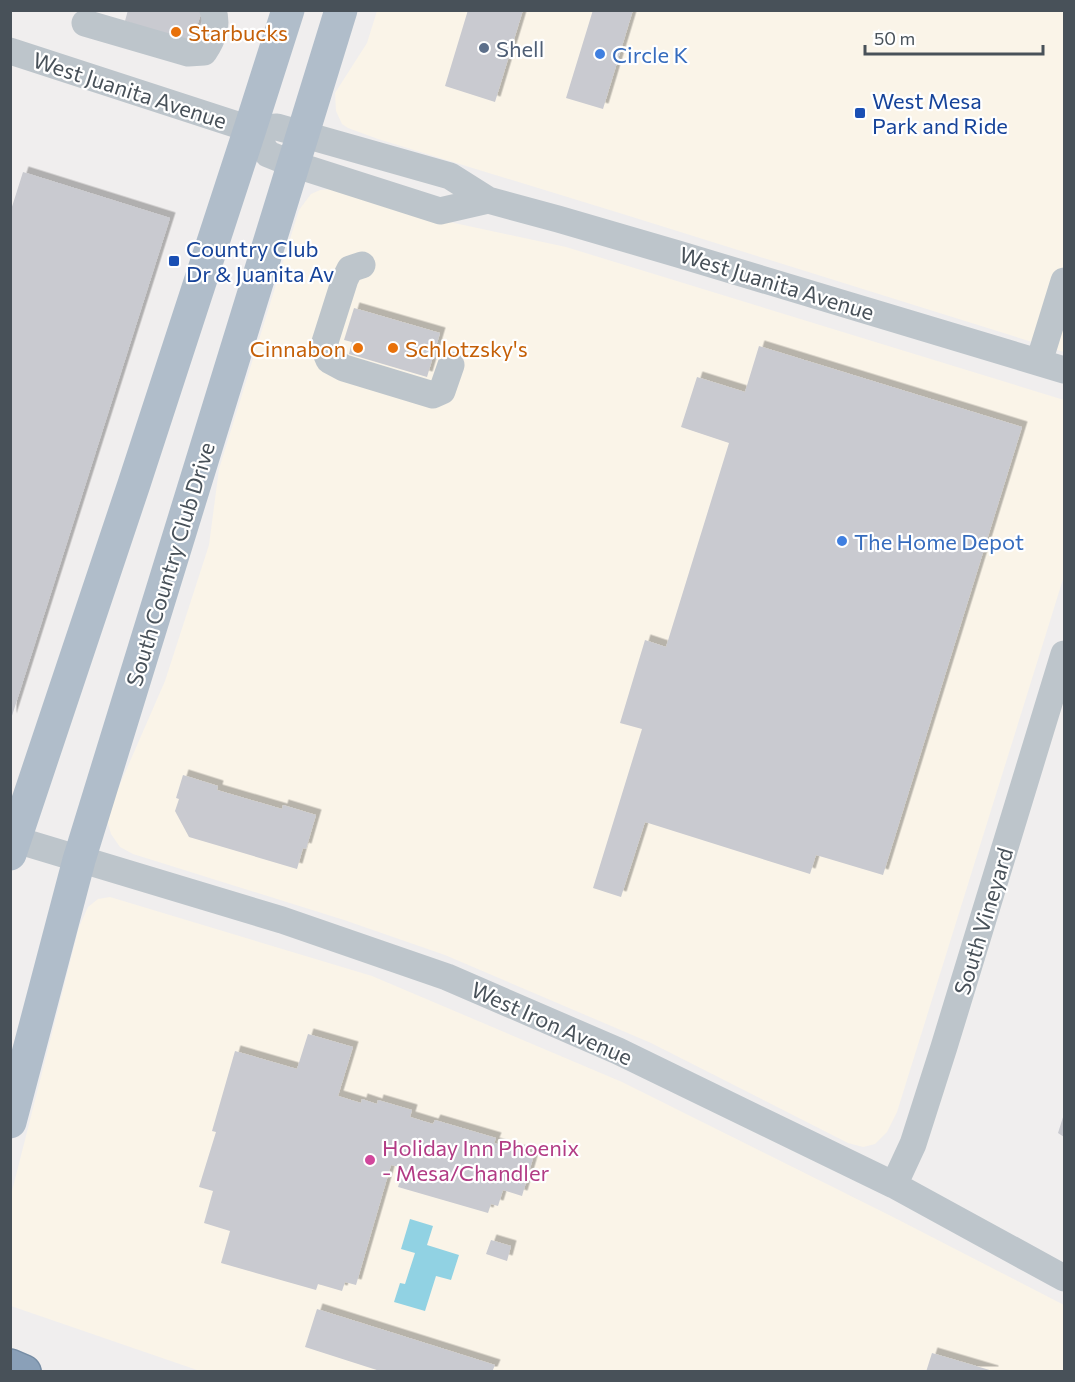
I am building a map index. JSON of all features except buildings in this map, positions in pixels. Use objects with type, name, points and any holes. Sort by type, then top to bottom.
[{"type":"highway","points":[[10,1366],[24,1371]]},
{"type":"main road","points":[[12,844],[134,484],[288,10]]},
{"type":"main road","name":"South Country Club Drive","points":[[10,1122],[79,860],[341,10]]},
{"type":"street","points":[[85,23],[188,53],[204,52],[216,28],[213,10]]},
{"type":"street","name":"West Juanita Avenue","points":[[10,51],[250,129],[277,127],[297,149],[440,211],[488,200]]},
{"type":"street","name":"West Juanita Avenue","points":[[297,149],[450,176],[488,200],[678,254],[1052,366]]},
{"type":"street","points":[[362,265],[350,269],[345,279],[325,342],[329,360],[344,368],[433,395],[442,391],[451,364]]},
{"type":"street","points":[[1052,366],[1065,281]]},
{"type":"street","name":"South Vineyard","points":[[894,1185],[913,1144],[938,1069],[1065,654]]},
{"type":"street","name":"West Iron Avenue","points":[[12,844],[79,860],[282,920],[447,977],[618,1051],[894,1185],[1065,1278]]},
{"type":"shaded area","name":"West Mesa Park and Ride","points":[[377,11],[1064,11],[1064,352],[348,128],[342,124],[336,111],[335,93],[367,43]]},
{"type":"shaded area","points":[[331,189],[431,218],[566,247],[1064,400],[1064,576],[897,1112],[887,1132],[875,1144],[863,1147],[848,1143],[651,1043],[445,955],[344,920],[133,854],[120,847],[111,834],[107,820],[111,805],[165,681],[209,545],[219,469],[299,210],[311,194]]},
{"type":"shaded area","points":[[110,897],[372,976],[622,1082],[1064,1305],[1064,1371],[200,1371],[11,1306],[11,1195],[79,927],[88,907],[98,899]]},
{"type":"water","points":[[410,1219],[433,1226],[427,1245],[459,1255],[451,1280],[436,1276],[425,1311],[394,1302],[400,1283],[405,1284],[415,1253],[401,1249]]},
{"type":"place","name":"Starbucks","points":[[176,32]]},
{"type":"place","name":"Shell","points":[[484,48]]},
{"type":"place","name":"Circle K","points":[[600,54]]},
{"type":"place","name":"West Mesa Park and Ride","points":[[860,113]]},
{"type":"place","name":"Country Club Dr & Juanita Av","points":[[174,261]]},
{"type":"place","name":"Cinnabon","points":[[358,348]]},
{"type":"place","name":"Schlotzsky's","points":[[393,348]]},
{"type":"place","name":"The Home Depot","points":[[842,541]]},
{"type":"place","name":"Holiday Inn Phoenix - Mesa/Chandler","points":[[370,1160]]}]
